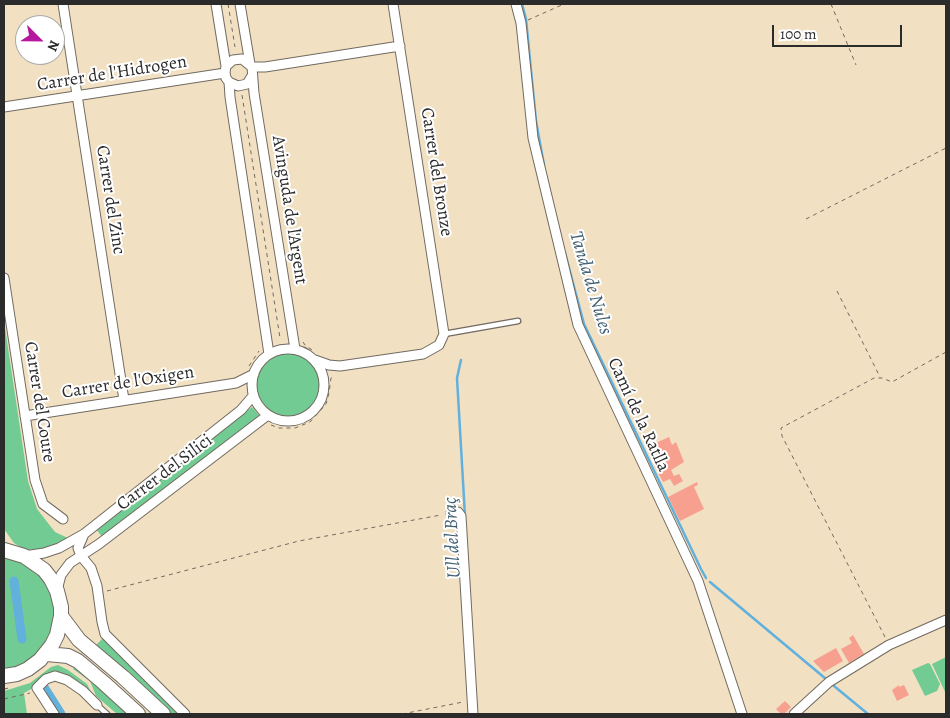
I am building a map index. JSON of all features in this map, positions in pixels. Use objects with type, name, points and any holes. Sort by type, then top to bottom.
[{"type":"main road","points":[[4,676],[17,674],[28,669],[47,654],[57,635],[61,616],[57,591],[44,570],[24,556],[5,548]]},
{"type":"main road","points":[[61,616],[79,640],[163,714]]},
{"type":"main road","points":[[47,654],[68,656],[78,662],[138,714]]},
{"type":"street","name":"Carrer del Zinc","points":[[63,4],[124,400]]},
{"type":"street","points":[[216,4],[269,354]]},
{"type":"street","name":"Avinguda de l'Argent","points":[[240,4],[295,349]]},
{"type":"street","name":"Carrer del Bronze","points":[[393,4],[444,334]]},
{"type":"street","name":"Camí de la Ratlla","points":[[516,4],[521,23],[533,138],[578,325],[698,581],[742,714]]},
{"type":"street","points":[[251,69],[400,46]]},
{"type":"street","points":[[226,70],[233,60],[242,59],[251,69]]},
{"type":"street","points":[[229,82],[238,86],[247,84],[251,69]]},
{"type":"street","name":"Carrer de l'Hidrogen","points":[[4,107],[226,70]]},
{"type":"street","name":"Carrer del Coure","points":[[4,278],[35,480],[43,504],[63,520]]},
{"type":"street","points":[[315,360],[324,378],[324,389],[320,401],[313,411],[303,418],[291,422],[279,421],[268,416],[259,407],[253,393],[254,374],[257,366],[269,354],[281,350],[295,349],[315,360],[329,365],[340,366],[422,354],[439,345],[444,334]]},
{"type":"street","points":[[324,378],[340,366]]},
{"type":"street","name":"Carrer de l'Oxigen","points":[[25,416],[236,383],[254,374]]},
{"type":"street","name":"Carrer de l'Oxigen","points":[[236,383],[253,393]]},
{"type":"street","name":"Carrer del Silici","points":[[24,556],[44,553],[59,548],[84,534],[241,410],[253,393]]},
{"type":"street","name":"Carrer del Silici","points":[[57,591],[65,568],[268,416]]},
{"type":"street","points":[[452,513],[458,512],[461,516],[473,714]]},
{"type":"street","points":[[84,534],[78,548],[81,556],[91,568],[99,594],[105,634],[185,714]]},
{"type":"street","points":[[91,568],[92,558],[99,544]]},
{"type":"street","points":[[794,714],[829,682],[889,645],[946,620]]},
{"type":"street","points":[[54,714],[37,688],[46,679],[55,676],[67,680],[83,691],[97,705]]},
{"type":"lane","points":[[444,334],[518,321]]},
{"type":"lane","points":[[97,705],[107,714]]},
{"type":"path","points":[[228,4],[235,48]]},
{"type":"path","points":[[530,19],[564,4]]},
{"type":"path","points":[[831,4],[856,65]]},
{"type":"path","points":[[242,95],[280,338]]},
{"type":"path","points":[[806,219],[946,148]]},
{"type":"path","points":[[837,291],[880,378]]},
{"type":"path","points":[[889,645],[782,436],[781,428],[874,378],[892,382],[946,352]]},
{"type":"path","points":[[99,594],[299,541],[452,513]]},
{"type":"path","points":[[4,699],[38,690]]},
{"type":"path","points":[[402,714],[472,700]]},
{"type":"green space","points":[[4,321],[28,481],[37,509],[55,532],[70,539],[53,549],[25,550],[14,543],[4,529]]},
{"type":"green space","points":[[288,353],[306,359],[314,367],[320,385],[314,403],[306,411],[288,417],[270,411],[262,403],[256,385],[262,367],[270,359]]},
{"type":"green space","points":[[252,407],[260,416],[103,538],[96,529]]},
{"type":"green space","points":[[4,557],[25,563],[42,577],[49,588],[55,613],[49,638],[33,659],[19,667],[4,670]]},
{"type":"green space","points":[[101,636],[178,714],[172,714],[95,646],[102,639]]},
{"type":"green space","points":[[946,657],[946,694],[932,664]]},
{"type":"green space","points":[[928,663],[940,684],[937,691],[925,696],[912,670]]},
{"type":"green space","points":[[58,665],[87,684],[94,698],[55,676],[24,693],[27,714],[4,714],[4,691],[30,683],[51,667]]},
{"type":"green space","points":[[75,666],[131,714],[117,714],[96,696],[90,681],[73,669]]},
{"type":"building","points":[[669,437],[672,445],[676,442],[684,462],[671,470],[674,476],[679,474],[683,481],[674,486],[670,479],[663,482],[654,465],[659,462],[651,445]]},
{"type":"building","points":[[697,482],[698,485],[694,487],[704,509],[680,521],[668,497]]},
{"type":"building","points":[[853,635],[864,654],[849,663],[841,649],[852,643],[849,638]]},
{"type":"building","points":[[836,648],[843,661],[824,672],[813,661]]},
{"type":"building","points":[[899,685],[899,687],[904,685],[909,695],[897,701],[892,690]]},
{"type":"building","points":[[785,701],[791,707],[784,714],[781,714],[776,709]]},
{"type":"waterway","name":"Tanda de Nules","points":[[522,4],[526,19],[536,121],[544,165]]},
{"type":"waterway","name":"Tanda de Nules","points":[[565,253],[584,324],[706,578]]},
{"type":"waterway","name":"Ull del Braç","points":[[461,360],[457,378],[465,516]]},
{"type":"waterway","points":[[14,581],[22,639]]},
{"type":"waterway","name":"Tanda de Nules","points":[[710,582],[826,679]]},
{"type":"waterway","points":[[42,684],[61,714]]},
{"type":"waterway","points":[[834,686],[868,714]]}]
